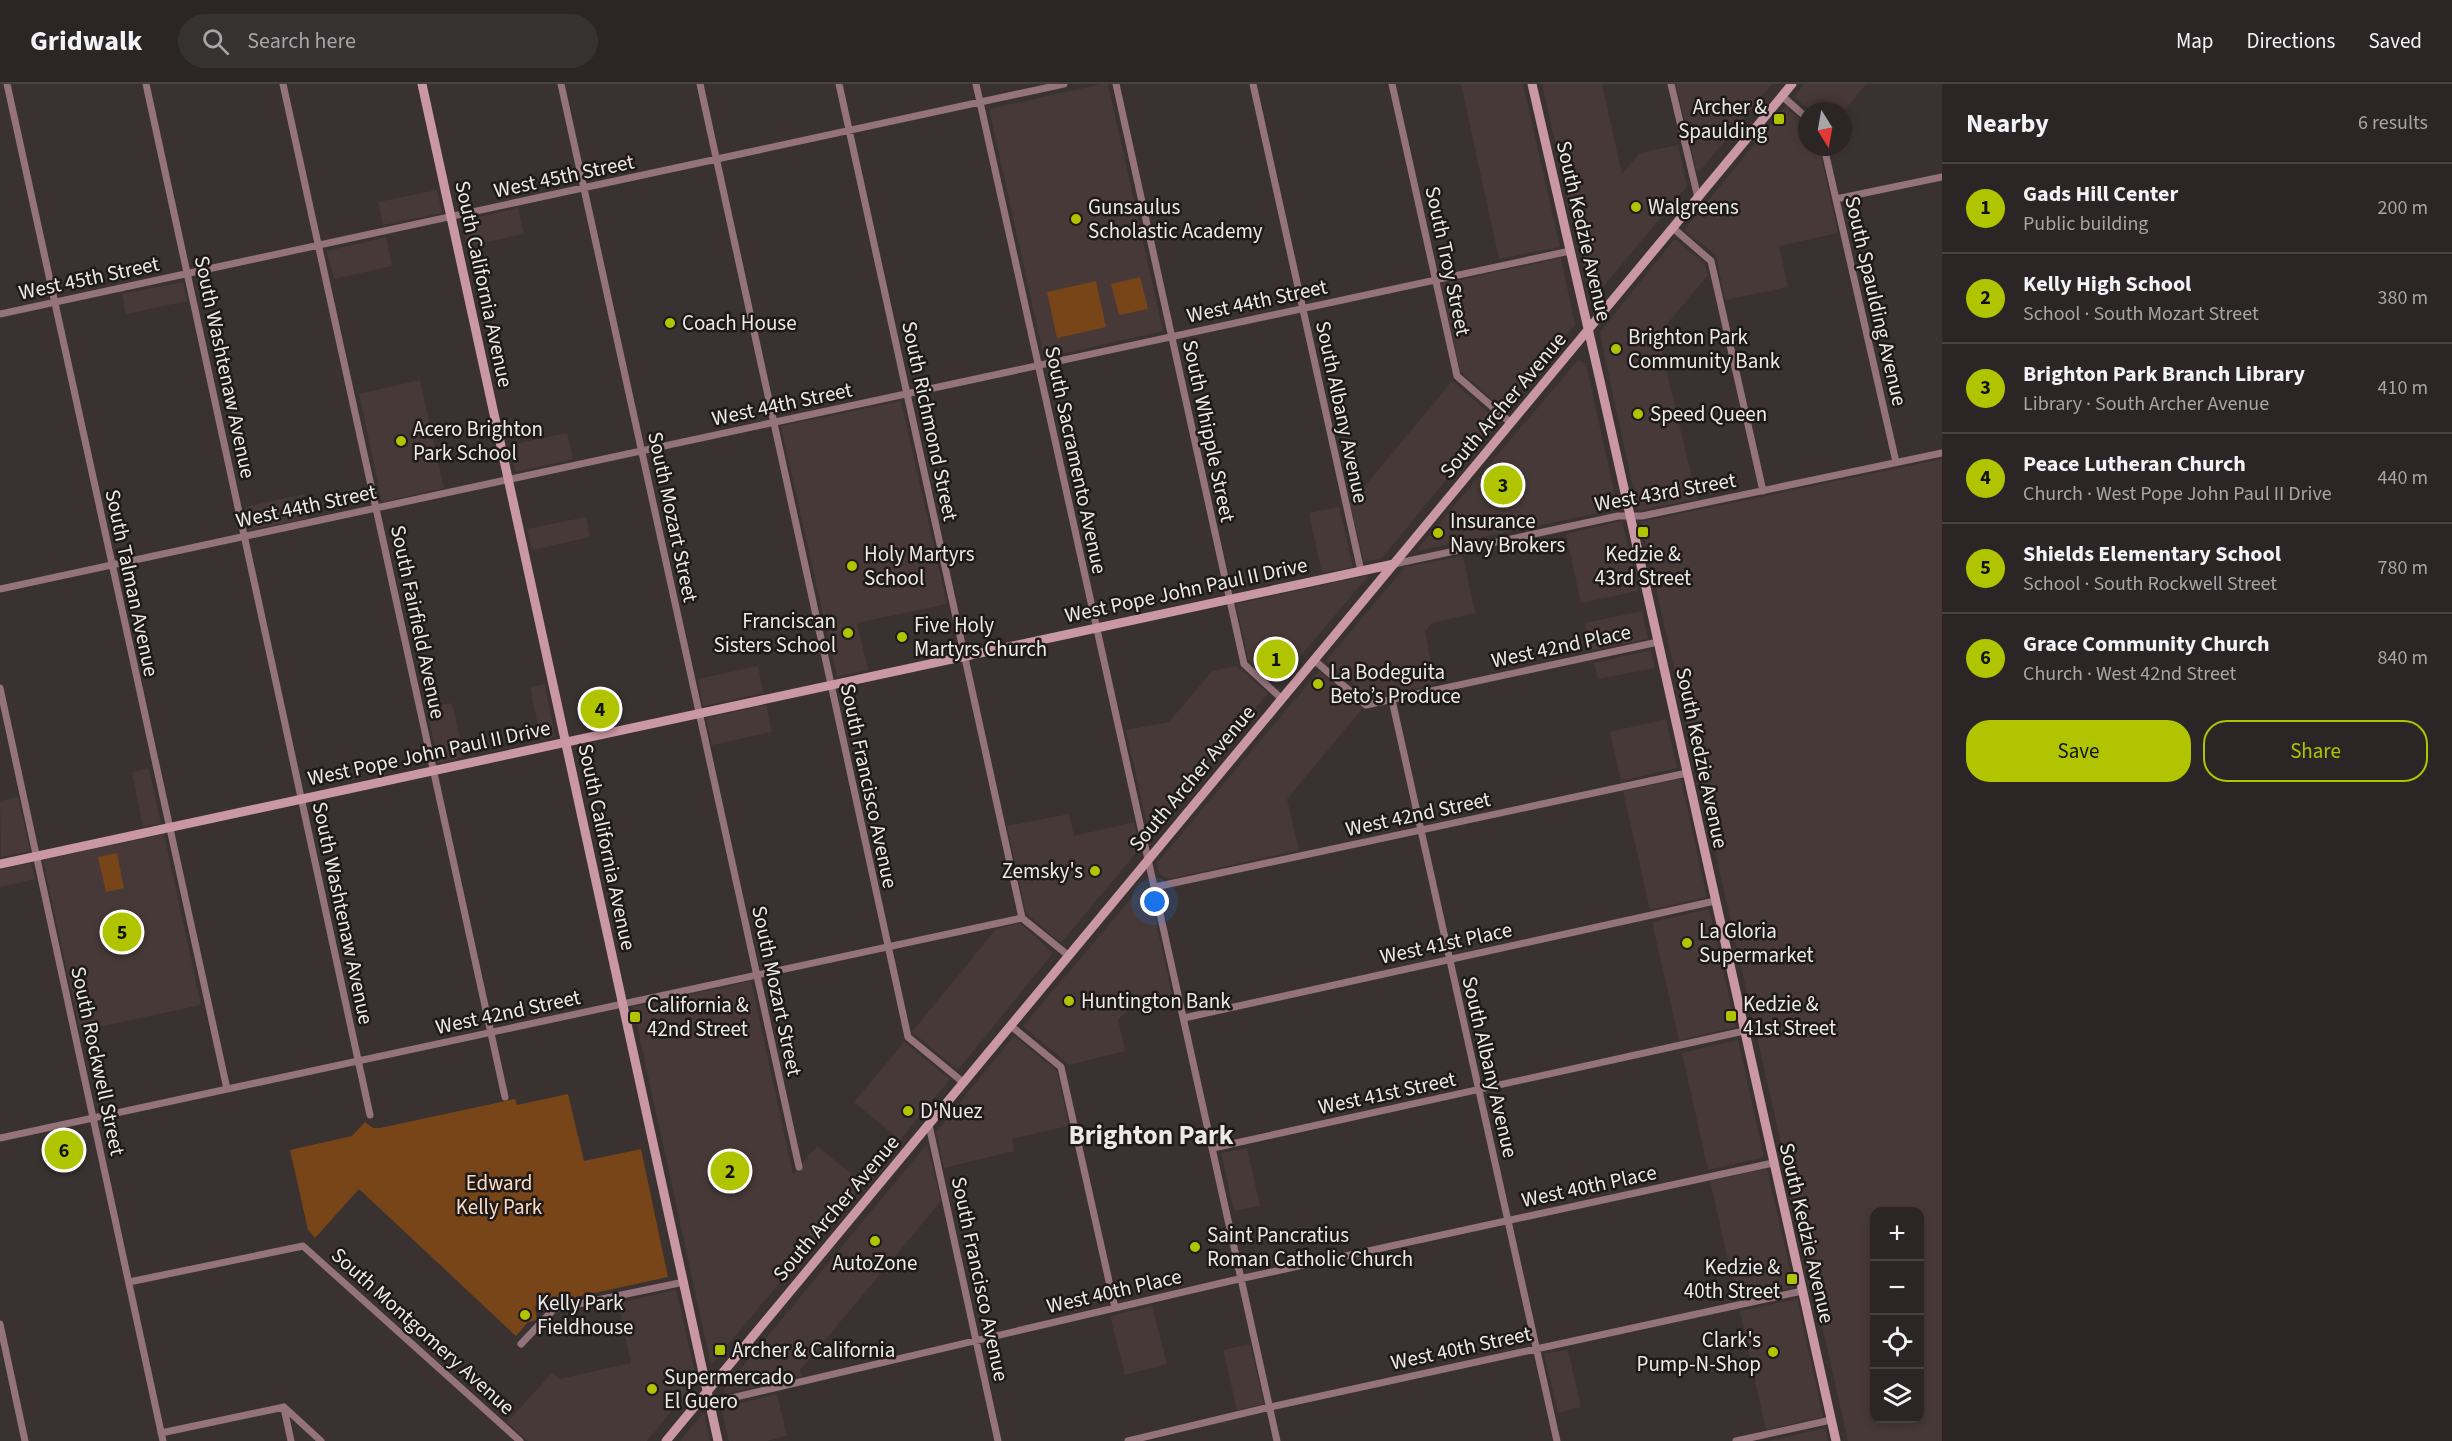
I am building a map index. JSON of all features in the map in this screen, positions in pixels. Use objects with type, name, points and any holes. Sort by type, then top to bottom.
[{"type":"main road","name":"South California Avenue","points":[[422,84],[718,1441]]},
{"type":"main road","name":"South Kedzie Avenue","points":[[1532,84],[1836,1441]]},
{"type":"main road","name":"South Archer Avenue","points":[[666,1441],[1792,84]]},
{"type":"main road","name":"West Pope John Paul II Drive","points":[[0,864],[1394,564]]},
{"type":"street","name":"South Talman Avenue","points":[[7,84],[226,1089]]},
{"type":"street","name":"South Washtenaw Avenue","points":[[146,84],[370,1115]]},
{"type":"street","name":"South Fairfield Avenue","points":[[283,84],[504,1097]]},
{"type":"street","name":"South Mozart Street","points":[[561,84],[799,1167]]},
{"type":"street","name":"South Francisco Avenue","points":[[700,84],[908,1037],[964,1083]]},
{"type":"street","name":"South Richmond Street","points":[[839,84],[1022,918]]},
{"type":"street","name":"South Sacramento Avenue","points":[[976,84],[1277,1441]]},
{"type":"street","name":"West 45th Street","points":[[0,314],[1064,84]]},
{"type":"street","name":"South Whipple Street","points":[[1116,84],[1244,664],[1282,699]]},
{"type":"street","name":"South Albany Avenue","points":[[1253,84],[1361,571]]},
{"type":"street","name":"South Troy Street","points":[[1392,84],[1457,376],[1511,423]]},
{"type":"street","points":[[1671,84],[1698,198]]},
{"type":"street","points":[[1782,96],[1798,110]]},
{"type":"street","name":"South Spaulding Avenue","points":[[1826,156],[1896,462]]},
{"type":"street","points":[[1836,200],[1942,177]]},
{"type":"street","points":[[1673,228],[1711,261],[1763,491]]},
{"type":"street","name":"West 44th Street","points":[[0,589],[1570,251]]},
{"type":"street","name":"West 43rd Street","points":[[1394,564],[1614,517],[1642,516],[1942,453]]},
{"type":"street","name":"West 42nd Place","points":[[1314,660],[1366,705],[1658,642]]},
{"type":"street","name":"South Rockwell Street","points":[[0,688],[162,1437]]},
{"type":"street","name":"South Albany Avenue","points":[[1392,700],[1557,1441]]},
{"type":"street","name":"West 42nd Street","points":[[1155,887],[1687,773]]},
{"type":"street","name":"West 41st Place","points":[[1184,1018],[1715,901]]},
{"type":"street","points":[[1022,918],[1069,956]]},
{"type":"street","name":"West 42nd Street","points":[[0,1138],[1022,918]]},
{"type":"street","points":[[1011,1026],[1061,1067],[1115,1308]]},
{"type":"street","name":"West 41st Street","points":[[1213,1149],[1744,1032]]},
{"type":"street","name":"South Francisco Avenue","points":[[929,1125],[998,1441]]},
{"type":"street","name":"West 40th Place","points":[[710,1403],[1241,1278],[1773,1163]]},
{"type":"street","name":"South Montgomery Avenue","points":[[129,1282],[303,1246],[520,1441]]},
{"type":"street","points":[[521,1344],[554,1310],[684,1282]]},
{"type":"street","name":"West 40th Street","points":[[1128,1441],[1270,1407],[1802,1291]]},
{"type":"street","points":[[0,1324],[25,1441]]},
{"type":"street","points":[[162,1437],[284,1407]]},
{"type":"street","points":[[284,1407],[291,1441]]},
{"type":"street","points":[[284,1407],[321,1441]]},
{"type":"street","points":[[1736,1441],[1831,1420]]},
{"type":"shaded area","name":"Gunsaulus Scholastic Academy","points":[[1108,84],[1163,331],[1044,358],[989,109]]},
{"type":"shaded area","points":[[1461,84],[1523,84],[1560,247],[1499,259]]},
{"type":"shaded area","points":[[1542,84],[1602,84],[1622,174],[1640,153],[1678,145],[1687,186],[1591,301]]},
{"type":"shaded area","points":[[1676,84],[1772,84],[1700,171],[1696,170]]},
{"type":"shaded area","points":[[1804,84],[1866,84],[1851,102],[1800,102],[1794,97]]},
{"type":"shaded area","points":[[1785,107],[1798,118],[1798,156],[1821,156],[1838,233],[1779,246],[1788,287],[1725,300],[1716,255],[1684,230]]},
{"type":"shaded area","points":[[437,190],[442,213],[383,225],[378,202]]},
{"type":"shaded area","points":[[518,208],[524,234],[467,246],[461,221]]},
{"type":"shaded area","points":[[386,237],[392,266],[334,279],[327,251]]},
{"type":"shaded area","points":[[1675,239],[1705,264],[1708,275],[1658,335],[1697,499],[1638,511],[1601,331]]},
{"type":"shaded area","points":[[1561,258],[1575,325],[1503,409],[1460,371],[1441,284]]},
{"type":"shaded area","points":[[183,282],[187,301],[126,314],[122,294]]},
{"type":"shaded area","points":[[1578,360],[1586,364],[1618,509],[1416,551]]},
{"type":"shaded area","name":"Acero Brighton Park School","points":[[420,380],[444,488],[382,502],[359,394]]},
{"type":"shaded area","points":[[1452,381],[1496,419],[1382,558],[1364,562],[1350,504]]},
{"type":"shaded area","points":[[901,401],[947,604],[857,623],[868,670],[837,677],[781,426]]},
{"type":"shaded area","points":[[567,433],[573,459],[515,472],[510,445]]},
{"type":"shaded area","points":[[1942,459],[1942,1441],[1848,1441],[1641,522]]},
{"type":"shaded area","points":[[304,494],[309,518],[250,530],[245,507]]},
{"type":"shaded area","points":[[1339,507],[1353,567],[1322,573],[1309,513]]},
{"type":"shaded area","points":[[586,517],[590,537],[532,550],[527,529]]},
{"type":"shaded area","points":[[1622,521],[1638,591],[1581,603],[1566,534]]},
{"type":"shaded area","points":[[1463,556],[1475,613],[1432,623],[1425,631],[1435,684],[1370,699],[1326,661],[1405,567]]},
{"type":"shaded area","points":[[1369,575],[1277,684],[1249,662],[1236,604]]},
{"type":"shaded area","points":[[1642,611],[1648,639],[1592,650],[1585,623]]},
{"type":"shaded area","points":[[1651,650],[1655,668],[1598,679],[1594,663]]},
{"type":"shaded area","points":[[758,666],[763,693],[703,706],[698,679]]},
{"type":"shaded area","points":[[1237,666],[1268,693],[1150,837],[1126,730],[1169,722],[1212,671]]},
{"type":"shaded area","points":[[1319,671],[1363,708],[1287,799],[1299,850],[1169,879],[1159,873],[1157,863]]},
{"type":"shaded area","points":[[545,684],[555,737],[541,740],[530,687]]},
{"type":"shaded area","points":[[452,703],[464,757],[438,763],[427,708]]},
{"type":"shaded area","points":[[766,705],[772,732],[712,745],[706,718]]},
{"type":"shaded area","points":[[1666,719],[1677,768],[1621,781],[1610,732]]},
{"type":"shaded area","points":[[149,768],[161,823],[143,827],[132,772]]},
{"type":"shaded area","points":[[1681,779],[1707,897],[1650,910],[1623,791]]},
{"type":"shaded area","points":[[18,797],[30,851],[1,857],[0,801]]},
{"type":"shaded area","points":[[1069,814],[1074,836],[1134,822],[1140,848],[1061,943],[1026,913],[1007,826]]},
{"type":"shaded area","points":[[164,834],[201,1005],[80,1031],[43,860]]},
{"type":"shaded area","points":[[31,863],[35,879],[0,887],[0,870]]},
{"type":"shaded area","points":[[1141,887],[1149,890],[1173,1000],[1128,1011],[1118,1019],[1125,1051],[1069,1065],[1023,1026]]},
{"type":"shaded area","points":[[1709,909],[1736,1027],[1679,1040],[1652,922]]},
{"type":"shaded area","points":[[1020,923],[1053,953],[958,1070],[912,1032],[996,929]]},
{"type":"shaded area","points":[[751,981],[793,1174],[817,1146],[863,1183],[711,1365],[633,1007]]},
{"type":"shaded area","points":[[1014,1036],[1057,1071],[1069,1126],[1012,1139],[1014,1151],[944,1168],[936,1132]]},
{"type":"shaded area","points":[[1738,1040],[1764,1157],[1708,1170],[1682,1053]]},
{"type":"shaded area","points":[[904,1042],[950,1079],[900,1140],[854,1102]]},
{"type":"shaded area","points":[[927,1144],[941,1201],[800,1370],[802,1376],[725,1394],[724,1389]]},
{"type":"shaded area","points":[[1247,1148],[1260,1206],[1234,1211],[1221,1153]]},
{"type":"shaded area","points":[[1767,1169],[1794,1287],[1737,1299],[1710,1181]]},
{"type":"shaded area","points":[[676,1290],[697,1380],[647,1441],[528,1441],[507,1422],[552,1373],[560,1379],[631,1363],[618,1303]]},
{"type":"shaded area","points":[[1797,1299],[1823,1417],[1766,1430],[1740,1311]]},
{"type":"shaded area","points":[[1152,1306],[1167,1364],[1125,1375],[1110,1316]]},
{"type":"shaded area","points":[[1250,1344],[1264,1404],[1237,1410],[1223,1350]]},
{"type":"shaded area","points":[[1568,1350],[1581,1407],[1558,1413],[1544,1354]]},
{"type":"shaded area","points":[[777,1394],[787,1436],[767,1441],[729,1441],[721,1408]]},
{"type":"shaded area","points":[[704,1412],[710,1441],[680,1441]]},
{"type":"shaded area","points":[[1825,1428],[1828,1441],[1769,1441]]},
{"type":"green space","points":[[1140,277],[1148,309],[1119,315],[1111,284]]},
{"type":"green space","points":[[1096,281],[1106,327],[1057,338],[1047,292]]},
{"type":"green space","points":[[117,853],[124,888],[106,892],[98,857]]},
{"type":"green space","name":"Edward Kelly Park","points":[[568,1094],[584,1161],[641,1149],[668,1277],[535,1306],[537,1320],[528,1322],[516,1336],[359,1189],[315,1238],[308,1230],[290,1150],[352,1136],[365,1122],[373,1128],[380,1128],[515,1099],[517,1105]]},
{"type":"place","name":"Archer & Spaulding","points":[[1779,119]]},
{"type":"place","name":"Walgreens","points":[[1636,207]]},
{"type":"place","name":"Gunsaulus Scholastic Academy","points":[[1076,219]]},
{"type":"place","name":"Coach House","points":[[670,323]]},
{"type":"place","name":"Brighton Park Community Bank","points":[[1616,349]]},
{"type":"place","name":"Speed Queen","points":[[1638,414]]},
{"type":"place","name":"Acero Brighton Park School","points":[[401,441]]},
{"type":"place","name":"Brighton Park Branch Library","points":[[1503,485]]},
{"type":"place","name":"Kedzie & 43rd Street","points":[[1643,532]]},
{"type":"place","name":"Insurance Navy Brokers","points":[[1438,533]]},
{"type":"place","name":"Holy Martyrs School","points":[[852,566]]},
{"type":"place","name":"Franciscan Sisters School","points":[[848,633]]},
{"type":"place","name":"Five Holy Martyrs Church","points":[[902,637]]},
{"type":"place","name":"Gads Hill Center","points":[[1276,659]]},
{"type":"place","name":"La Bodeguita Beto’s Produce","points":[[1318,684]]},
{"type":"place","name":"Peace Lutheran Church","points":[[600,709]]},
{"type":"place","name":"Zemsky's","points":[[1095,871]]},
{"type":"place","name":"Shields Elementary School","points":[[122,932]]},
{"type":"place","name":"La Gloria Supermarket","points":[[1687,943]]},
{"type":"place","name":"Huntington Bank","points":[[1069,1001]]},
{"type":"place","name":"Kedzie & 41st Street","points":[[1731,1016]]},
{"type":"place","name":"California & 42nd Street","points":[[635,1017]]},
{"type":"place","name":"D'Nuez","points":[[908,1111]]},
{"type":"place","name":"Grace Community Church","points":[[64,1150]]},
{"type":"place","name":"Kelly High School","points":[[730,1171]]},
{"type":"place","name":"AutoZone","points":[[875,1241]]},
{"type":"place","name":"Saint Pancratius Roman Catholic Church","points":[[1195,1247]]},
{"type":"place","name":"Kedzie & 40th Street","points":[[1792,1279]]},
{"type":"place","name":"Kelly Park Fieldhouse","points":[[525,1315]]},
{"type":"place","name":"Archer & California","points":[[720,1350]]},
{"type":"place","name":"Clark's Pump-N-Shop","points":[[1773,1352]]},
{"type":"place","name":"Supermercado El Guero","points":[[652,1389]]},
{"type":"district","name":"Brighton Park","points":[[1151,1135]]}]
